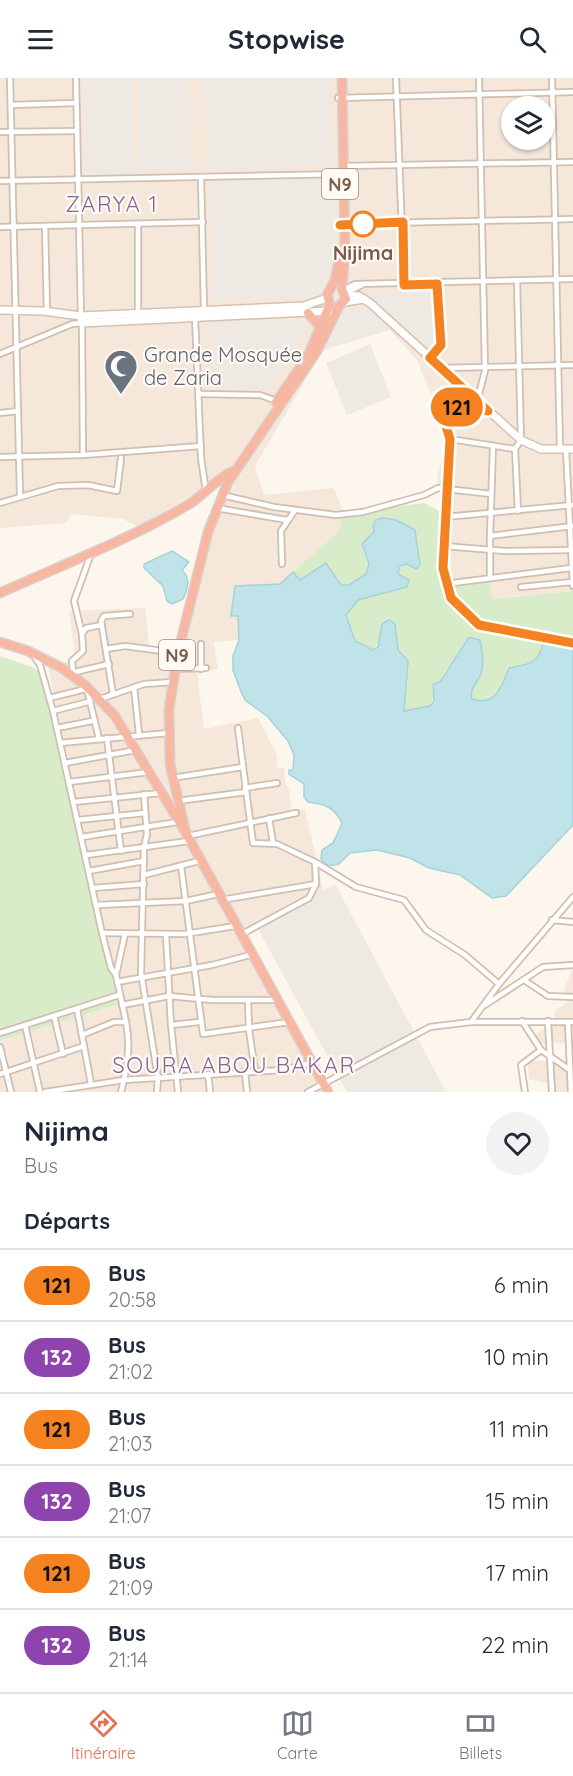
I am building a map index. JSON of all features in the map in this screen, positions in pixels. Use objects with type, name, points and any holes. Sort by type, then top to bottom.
[{"type":"highway","name":"N9","points":[[279,402],[317,351],[338,297],[343,224],[340,78]]},
{"type":"highway","name":"N9","points":[[187,837],[172,778],[168,733],[178,653],[216,508],[233,471],[306,359],[338,297]]},
{"type":"highway","points":[[308,313],[321,328]]},
{"type":"highway","name":"N9","points":[[0,593],[172,514],[206,493],[233,471]]},
{"type":"highway","points":[[0,642],[28,651],[72,673],[100,699],[128,735],[326,1089]]},
{"type":"street","points":[[10,78],[13,131],[12,226],[21,456],[20,496]]},
{"type":"street","points":[[76,78],[76,179],[83,455]]},
{"type":"street","points":[[396,78],[404,285]]},
{"type":"street","points":[[477,401],[484,381],[478,78]]},
{"type":"street","points":[[521,587],[572,584],[570,506],[559,365],[552,78]]},
{"type":"street","points":[[340,98],[573,92]]},
{"type":"street","points":[[11,105],[76,103]]},
{"type":"street","points":[[0,132],[76,131]]},
{"type":"street","points":[[0,181],[201,177],[342,170],[401,164],[573,162]]},
{"type":"street","points":[[201,177],[204,311]]},
{"type":"street","points":[[343,224],[573,219]]},
{"type":"street","points":[[0,227],[203,222]]},
{"type":"street","points":[[138,224],[138,314]]},
{"type":"street","points":[[45,226],[47,311]]},
{"type":"street","points":[[0,310],[47,311],[81,320],[308,313],[362,285],[573,279]]},
{"type":"street","points":[[517,281],[521,440],[515,448],[518,511]]},
{"type":"street","points":[[430,358],[441,345],[437,284]]},
{"type":"street","points":[[0,354],[81,320],[138,314],[195,315],[204,311],[312,306],[338,297],[364,299],[521,440],[535,448],[566,450]]},
{"type":"street","points":[[195,315],[201,446],[206,493]]},
{"type":"street","points":[[441,368],[573,365]]},
{"type":"street","points":[[200,394],[260,395],[279,402]]},
{"type":"street","points":[[488,411],[441,406],[440,410],[450,439],[445,517],[445,584],[455,603],[479,625],[573,643]]},
{"type":"street","points":[[0,413],[18,411]]},
{"type":"street","points":[[450,439],[515,448]]},
{"type":"street","points":[[0,457],[83,455],[201,446]]},
{"type":"street","points":[[490,577],[493,446]]},
{"type":"street","points":[[0,503],[65,485],[88,485],[117,490],[121,458]]},
{"type":"street","points":[[222,495],[296,510],[353,514],[424,495],[438,488],[446,491],[491,494]]},
{"type":"street","points":[[445,517],[570,506]]},
{"type":"street","points":[[216,508],[287,520]]},
{"type":"street","points":[[282,564],[281,531],[296,510]]},
{"type":"street","points":[[490,536],[571,527]]},
{"type":"street","points":[[444,546],[572,550]]},
{"type":"street","points":[[91,552],[79,581],[74,601],[82,634],[83,651],[72,661],[72,673],[109,664]]},
{"type":"street","points":[[445,584],[490,577],[572,572]]},
{"type":"street","points":[[113,694],[102,625],[104,616],[130,614]]},
{"type":"street","points":[[82,634],[86,628],[102,625]]},
{"type":"street","points":[[175,669],[203,669],[201,644]]},
{"type":"street","points":[[106,649],[125,646],[178,653]]},
{"type":"street","points":[[28,651],[40,665],[53,711],[102,933],[111,968],[116,975]]},
{"type":"street","points":[[100,699],[134,687],[173,682]]},
{"type":"street","points":[[49,698],[86,687],[92,721],[99,739]]},
{"type":"street","points":[[134,687],[139,734]]},
{"type":"street","points":[[53,711],[88,702]]},
{"type":"street","points":[[57,728],[92,721]]},
{"type":"street","points":[[238,728],[249,821],[254,843],[273,843],[315,862],[357,888],[404,900],[426,930],[465,955],[499,984]]},
{"type":"street","points":[[60,743],[168,733]]},
{"type":"street","points":[[107,738],[113,797],[122,850]]},
{"type":"street","points":[[65,763],[136,750]]},
{"type":"street","points":[[172,778],[243,767]]},
{"type":"street","points":[[69,782],[149,772]]},
{"type":"street","points":[[178,801],[277,783]]},
{"type":"street","points":[[74,802],[161,793]]},
{"type":"street","points":[[144,794],[147,828],[144,847],[141,934],[142,976],[158,1077],[158,1092]]},
{"type":"street","points":[[78,820],[145,813]]},
{"type":"street","points":[[86,855],[144,847],[249,821],[296,813]]},
{"type":"street","points":[[269,818],[273,843]]},
{"type":"street","points":[[82,837],[177,822]]},
{"type":"street","points":[[90,871],[144,861]]},
{"type":"street","points":[[144,874],[200,861]]},
{"type":"street","points":[[240,935],[309,898],[316,884],[315,862]]},
{"type":"street","points":[[182,866],[199,1022],[204,1035],[249,1030],[289,1022]]},
{"type":"street","points":[[93,888],[144,884]]},
{"type":"street","points":[[97,905],[186,901],[316,884]]},
{"type":"street","points":[[471,1022],[499,984],[573,897]]},
{"type":"street","points":[[552,920],[573,922]]},
{"type":"street","points":[[102,933],[190,934],[235,926]]},
{"type":"street","points":[[121,1092],[128,1036],[116,975],[125,934]]},
{"type":"street","points":[[166,935],[171,1025],[178,1092]]},
{"type":"street","points":[[117,982],[250,955]]},
{"type":"street","points":[[482,1007],[543,967],[573,965]]},
{"type":"street","points":[[524,980],[548,996],[573,997]]},
{"type":"street","points":[[0,1033],[119,995]]},
{"type":"street","points":[[122,1005],[169,996],[248,1001],[276,1000]]},
{"type":"street","points":[[248,1001],[249,1030],[255,1071]]},
{"type":"street","points":[[77,1009],[91,1084]]},
{"type":"street","points":[[54,1016],[63,1054]]},
{"type":"street","points":[[522,1021],[541,1050],[550,1058],[572,1070]]},
{"type":"street","points":[[308,1092],[326,1089],[423,1030],[471,1022],[522,1021],[570,1022],[571,1092]]},
{"type":"street","points":[[548,1021],[552,1092]]},
{"type":"street","points":[[82,1035],[114,1022],[126,1022]]},
{"type":"street","points":[[171,1025],[199,1022]]},
{"type":"street","points":[[25,1025],[42,1092],[70,1090],[91,1084],[124,1080],[291,1069],[312,1063]]},
{"type":"street","points":[[0,1074],[84,1046]]},
{"type":"street","points":[[0,1047],[10,1092]]},
{"type":"street","points":[[525,1092],[521,1065],[541,1050]]},
{"type":"street","points":[[234,1065],[235,1072]]},
{"type":"street","points":[[245,1072],[247,1092]]},
{"type":"street","points":[[208,1074],[210,1092]]},
{"type":"shaded area","points":[[0,78],[573,78],[573,591],[491,599],[449,587],[447,515],[437,478],[448,437],[417,360],[390,330],[323,350],[255,466],[264,495],[334,488],[344,513],[338,532],[280,584],[235,586],[231,616],[238,615],[239,640],[214,642],[218,669],[197,672],[204,729],[258,718],[277,756],[277,767],[284,768],[285,783],[289,789],[292,810],[305,809],[324,894],[241,939],[327,1092],[0,1092],[0,1041],[119,1004],[47,662],[76,662],[69,611],[145,608],[150,653],[182,653],[207,548],[216,518],[232,484],[218,480],[138,527],[123,519],[72,514],[66,523],[0,528]]},
{"type":"shaded area","points":[[82,78],[132,78],[135,174],[84,175]]},
{"type":"shaded area","points":[[138,78],[189,78],[191,171],[140,171]]},
{"type":"shaded area","points":[[204,78],[332,78],[334,167],[210,169]]},
{"type":"shaded area","points":[[336,178],[337,255],[317,298],[212,299],[210,182]]},
{"type":"shaded area","points":[[367,292],[435,292],[437,349],[426,349]]},
{"type":"shaded area","points":[[371,308],[390,330],[323,350],[342,312]]},
{"type":"shaded area","points":[[309,320],[269,388],[213,389],[211,322]]},
{"type":"shaded area","points":[[370,344],[391,397],[347,415],[326,363]]},
{"type":"shaded area","points":[[335,884],[446,1092],[347,1092],[258,929]]},
{"type":"shaded area","points":[[573,967],[573,1070],[569,1043],[539,1044],[536,1034],[552,1025],[556,1010],[571,1000],[564,990]]},
{"type":"shaded area","points":[[528,1061],[551,1061],[573,1071],[573,1092],[557,1092],[547,1083],[529,1079]]},
{"type":"green space","points":[[424,503],[447,515],[449,587],[490,580],[492,599],[573,591],[573,646],[544,641],[537,658],[528,664],[509,668],[497,693],[487,700],[480,701],[472,699],[474,685],[480,677],[482,668],[480,640],[456,654],[455,661],[445,671],[430,706],[404,711],[379,642],[373,650],[355,641],[346,615],[358,600],[407,587],[397,570],[407,564],[411,567],[420,561],[419,554],[374,532],[362,548],[369,565],[366,574],[349,585],[341,585],[323,566],[300,580],[293,572],[338,532],[344,513]]},
{"type":"green space","points":[[0,656],[32,667],[48,678],[119,1004],[0,1041]]},
{"type":"water","points":[[383,518],[396,520],[415,530],[420,565],[416,569],[407,564],[400,566],[398,574],[409,580],[407,587],[358,600],[346,615],[355,641],[373,650],[378,647],[382,624],[389,620],[395,624],[398,650],[408,661],[404,711],[430,706],[434,701],[433,684],[440,682],[469,637],[480,640],[481,644],[482,667],[472,695],[472,699],[480,701],[487,700],[497,693],[509,668],[528,664],[537,658],[543,640],[573,646],[573,825],[506,896],[492,898],[460,875],[429,868],[410,858],[377,850],[350,853],[339,864],[328,866],[321,859],[322,850],[333,843],[342,823],[332,810],[324,805],[308,802],[304,797],[304,784],[289,774],[289,770],[293,770],[294,755],[288,741],[268,717],[245,700],[233,670],[233,656],[239,640],[238,616],[231,616],[235,586],[280,584],[293,572],[300,580],[326,563],[341,585],[349,585],[366,574],[369,564],[362,544],[374,532],[373,526],[376,520]]},
{"type":"water","points":[[172,551],[189,562],[182,570],[188,580],[185,595],[183,599],[172,604],[167,601],[163,586],[144,568],[144,564]]},
{"type":"bus line","name":"121","points":[[340,225],[403,222],[404,285],[437,284],[441,345],[440,349],[430,358],[488,411],[443,405],[440,407],[450,439],[443,568],[445,584],[451,598],[479,625],[573,643]]},
{"type":"place","name":"Nijima","points":[[363,224]]},
{"type":"place","name":"Grande Mosquée de Zaria","points":[[121,395]]},
{"type":"district","name":"ZARYA 1","points":[[112,204]]},
{"type":"district","name":"SOURA ABOU BAKAR","points":[[234,1065]]}]
